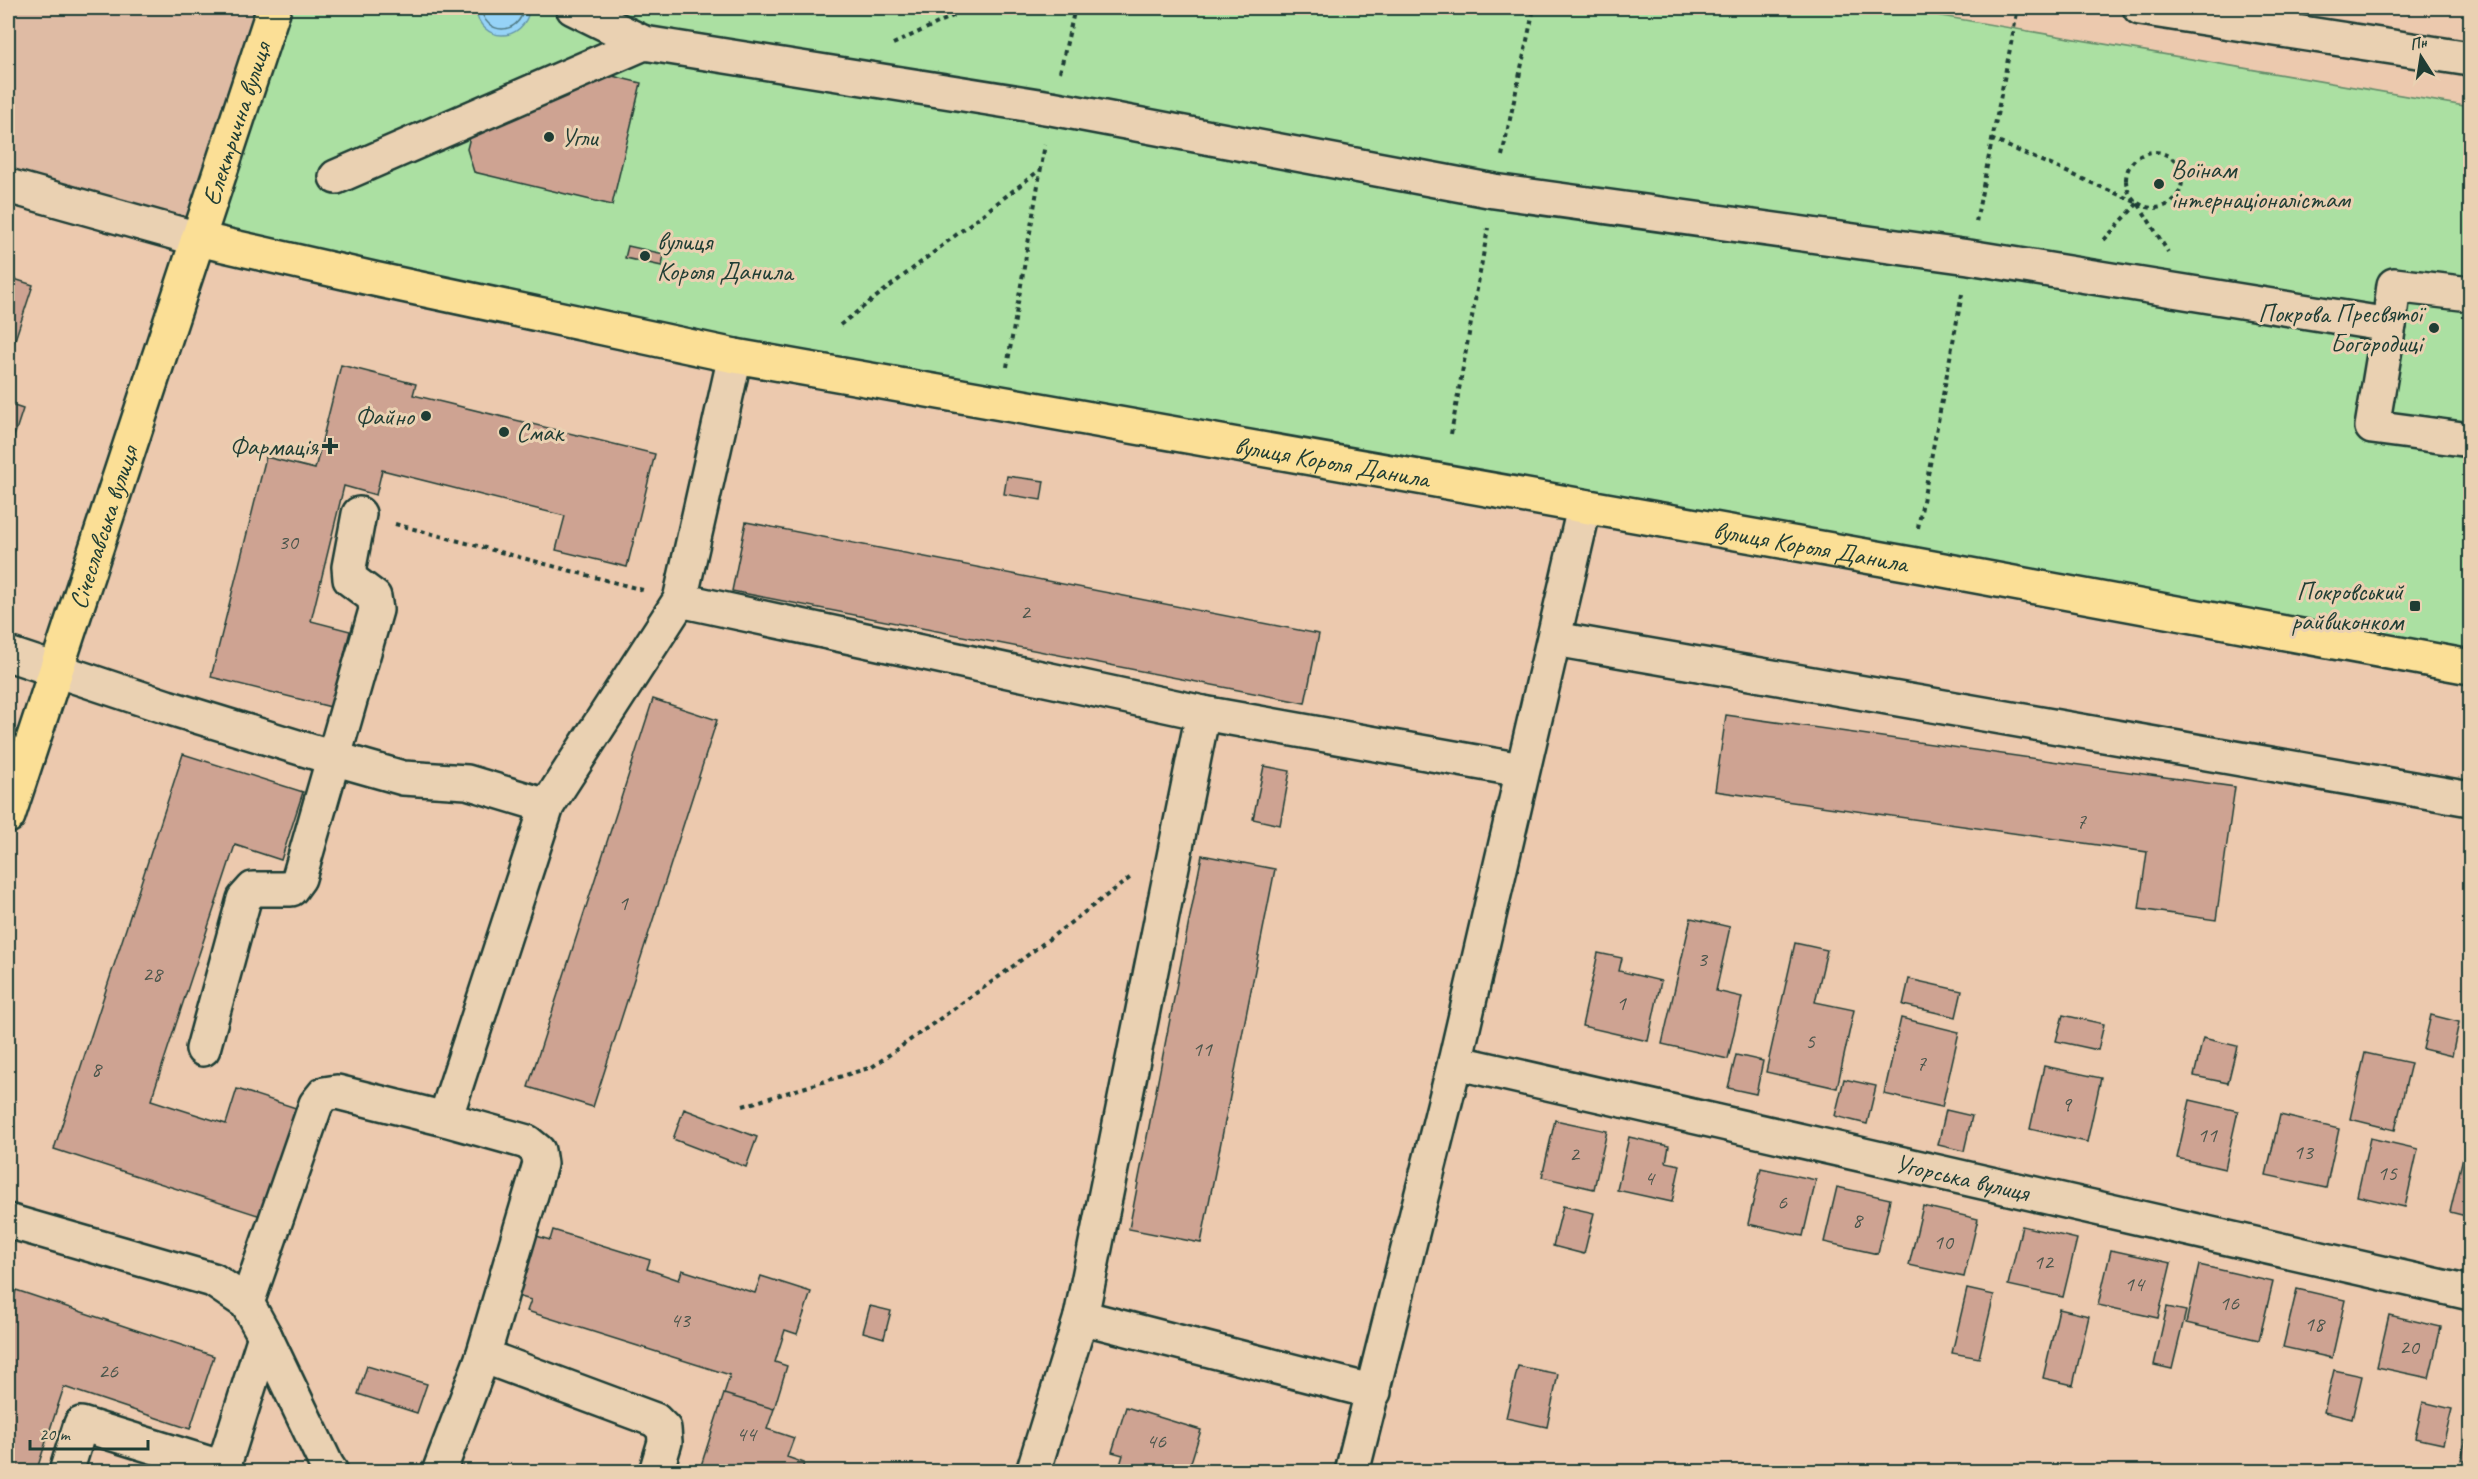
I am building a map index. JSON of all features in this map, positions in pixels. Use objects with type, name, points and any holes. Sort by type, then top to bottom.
[{"type":"main road","name":"Електрична вулиця","points":[[198,238],[274,8]]},
{"type":"main road","name":"вулиця Короля Данила","points":[[198,238],[385,282],[735,356],[1923,567],[2470,667]]},
{"type":"main road","name":"Січеславська вулиця","points":[[8,816],[198,238]]},
{"type":"street","points":[[573,8],[644,43],[1051,108],[1494,191],[1969,257],[2389,325]]},
{"type":"street","points":[[2140,8],[2470,59]]},
{"type":"street","points":[[336,177],[644,43]]},
{"type":"street","points":[[8,186],[198,238]]},
{"type":"street","points":[[2470,294],[2394,285],[2372,427],[2470,440]]},
{"type":"street","points":[[445,1119],[547,806],[680,600],[735,356]]},
{"type":"street","points":[[1352,1472],[1374,1392],[1455,1062],[1584,508]]},
{"type":"street","points":[[203,1049],[244,899],[253,889],[291,889],[299,878],[376,610],[374,597],[350,579],[348,567],[359,514]]},
{"type":"street","points":[[680,600],[1203,713],[1521,771]]},
{"type":"street","points":[[1555,639],[2470,798]]},
{"type":"street","points":[[8,654],[333,758],[403,778],[467,782],[547,806]]},
{"type":"street","points":[[1033,1472],[1081,1317],[1203,713]]},
{"type":"street","name":"Угорська вулиця","points":[[1455,1062],[2470,1293]]},
{"type":"street","points":[[247,1304],[316,1104],[324,1094],[337,1092],[445,1119],[527,1142],[538,1151],[540,1164],[483,1356],[440,1472]]},
{"type":"street","points":[[8,1221],[213,1280],[247,1304],[331,1472]]},
{"type":"street","points":[[1081,1317],[1374,1392]]},
{"type":"street","points":[[66,1472],[81,1424],[223,1470],[265,1336]]},
{"type":"street","points":[[483,1356],[655,1420],[664,1429],[665,1442],[656,1472]]},
{"type":"path","points":[[886,48],[970,8]]},
{"type":"path","points":[[1001,404],[1051,108],[1075,8]]},
{"type":"path","points":[[1991,139],[2138,203],[2147,207],[2156,208],[2173,200],[2182,185],[2179,167],[2166,154],[2148,153],[2133,161],[2128,170],[2127,188],[2138,203],[2191,292]]},
{"type":"path","points":[[840,325],[1041,169]]},
{"type":"path","points":[[2073,274],[2138,203]]},
{"type":"path","points":[[359,514],[680,600]]},
{"type":"path","points":[[743,1106],[872,1067],[1000,976],[1177,842]]},
{"type":"shaded area","points":[[8,8],[274,8],[198,239],[8,186]]},
{"type":"green space","points":[[274,8],[1895,8],[2470,107],[2470,667],[198,239]]},
{"type":"water","points":[[475,8],[530,8],[520,28],[502,35],[485,28]]},
{"type":"building","name":"Угли","points":[[596,72],[641,83],[612,205],[474,172],[467,149],[473,125]]},
{"type":"building","name":"вулиця Короля Данила","points":[[628,246],[664,254],[662,266],[625,258]]},
{"type":"building","points":[[8,277],[33,285],[8,361]]},
{"type":"building","points":[[341,365],[416,384],[413,395],[655,454],[627,567],[556,550],[565,516],[382,470],[376,495],[344,486],[311,621],[350,631],[331,707],[211,677],[266,457],[315,469]]},
{"type":"building","points":[[8,404],[23,409],[8,455]]},
{"type":"building","points":[[1007,476],[1044,481],[1041,500],[1004,494]]},
{"type":"building","points":[[746,522],[1319,634],[1305,703],[732,591]]},
{"type":"building","points":[[653,699],[717,720],[593,1107],[528,1087]]},
{"type":"building","points":[[1726,715],[2235,787],[2216,920],[2139,909],[2147,852],[1715,791]]},
{"type":"building","points":[[183,754],[303,792],[281,860],[235,845],[151,1100],[226,1124],[237,1089],[299,1109],[264,1217],[54,1149]]},
{"type":"building","points":[[1264,766],[1290,771],[1280,825],[1253,819]]},
{"type":"building","points":[[1202,855],[1275,869],[1201,1243],[1129,1229]]},
{"type":"building","points":[[1691,918],[1730,927],[1716,991],[1742,997],[1728,1059],[1662,1044]]},
{"type":"building","points":[[1795,943],[1827,950],[1815,1002],[1854,1010],[1837,1088],[1766,1072]]},
{"type":"building","points":[[1598,953],[1622,958],[1619,971],[1661,981],[1648,1041],[1582,1026]]},
{"type":"building","points":[[1909,979],[1962,991],[1956,1017],[1903,1005]]},
{"type":"building","points":[[2063,1015],[2104,1024],[2098,1050],[2056,1041]]},
{"type":"building","points":[[2431,1015],[2459,1022],[2452,1056],[2423,1049]]},
{"type":"building","points":[[1901,1018],[1959,1032],[1942,1107],[1884,1094]]},
{"type":"building","points":[[2203,1038],[2237,1046],[2228,1083],[2194,1076]]},
{"type":"building","points":[[2365,1053],[2411,1063],[2395,1130],[2350,1119]]},
{"type":"building","points":[[1736,1055],[1763,1061],[1756,1094],[1728,1088]]},
{"type":"building","points":[[2044,1066],[2101,1078],[2087,1142],[2030,1129]]},
{"type":"building","points":[[1844,1079],[1876,1086],[1867,1124],[1835,1116]]},
{"type":"building","points":[[2190,1100],[2238,1111],[2225,1169],[2177,1158]]},
{"type":"building","points":[[684,1109],[757,1137],[746,1167],[673,1139]]},
{"type":"building","points":[[1946,1110],[1972,1116],[1964,1151],[1938,1145]]},
{"type":"building","points":[[2280,1115],[2339,1129],[2326,1188],[2266,1175]]},
{"type":"building","points":[[1555,1120],[1607,1131],[1594,1189],[1542,1177]]},
{"type":"building","points":[[1629,1137],[1669,1146],[1666,1162],[1680,1165],[1672,1202],[1617,1190]]},
{"type":"building","points":[[2370,1138],[2418,1149],[2405,1207],[2357,1196]]},
{"type":"building","points":[[2464,1153],[2470,1155],[2470,1217],[2450,1212]]},
{"type":"building","points":[[1761,1168],[1816,1180],[1803,1236],[1748,1224]]},
{"type":"building","points":[[1837,1187],[1890,1199],[1878,1254],[1824,1242]]},
{"type":"building","points":[[1563,1206],[1594,1213],[1584,1254],[1553,1246]]},
{"type":"building","points":[[1923,1206],[1978,1219],[1964,1277],[1909,1265]]},
{"type":"building","points":[[2022,1226],[2077,1239],[2063,1297],[2008,1285]]},
{"type":"building","points":[[553,1230],[650,1260],[647,1269],[679,1280],[682,1270],[755,1293],[761,1276],[811,1292],[797,1334],[785,1330],[775,1362],[787,1366],[774,1409],[724,1394],[730,1375],[527,1311],[531,1300],[514,1295],[533,1235],[550,1240]]},
{"type":"building","points":[[2111,1250],[2171,1263],[2158,1318],[2098,1305]]},
{"type":"building","points":[[2199,1265],[2273,1282],[2259,1340],[2186,1323]]},
{"type":"building","points":[[1967,1289],[1994,1295],[1979,1358],[1952,1353]]},
{"type":"building","points":[[2297,1289],[2345,1300],[2332,1358],[2283,1347]]},
{"type":"building","points":[[16,1290],[214,1356],[190,1429],[64,1387],[36,1472],[8,1472],[8,1316]]},
{"type":"building","points":[[870,1306],[891,1311],[884,1338],[863,1332]]},
{"type":"building","points":[[2167,1307],[2186,1311],[2172,1369],[2154,1365]]},
{"type":"building","points":[[2059,1309],[2089,1316],[2073,1385],[2043,1378]]},
{"type":"building","points":[[2389,1315],[2441,1327],[2429,1378],[2377,1367]]},
{"type":"building","points":[[367,1366],[427,1384],[417,1413],[358,1394]]},
{"type":"building","points":[[1518,1366],[1558,1374],[1547,1427],[1506,1418]]},
{"type":"building","points":[[2334,1370],[2362,1376],[2352,1419],[2324,1412]]},
{"type":"building","points":[[724,1394],[774,1409],[767,1429],[794,1438],[787,1457],[804,1463],[801,1472],[699,1472]]},
{"type":"building","points":[[2423,1402],[2452,1409],[2443,1444],[2415,1438]]},
{"type":"building","points":[[1126,1407],[1201,1430],[1188,1472],[1118,1472],[1123,1455],[1112,1452]]},
{"type":"building","points":[[2470,1418],[2470,1463],[2461,1460]]},
{"type":"place","name":"Угли","points":[[549,137]]},
{"type":"place","name":"Воїнам інтернаціоналістам","points":[[2159,184]]},
{"type":"place","name":"вулиця Короля Данила","points":[[645,256]]},
{"type":"place","name":"Покрова Пресвятої Богородиці","points":[[2434,328]]},
{"type":"place","name":"Файно","points":[[426,416]]},
{"type":"place","name":"Смак","points":[[504,432]]},
{"type":"place","name":"Фармація","points":[[330,446]]},
{"type":"place","name":"Покровський райвиконком","points":[[2415,606]]}]
